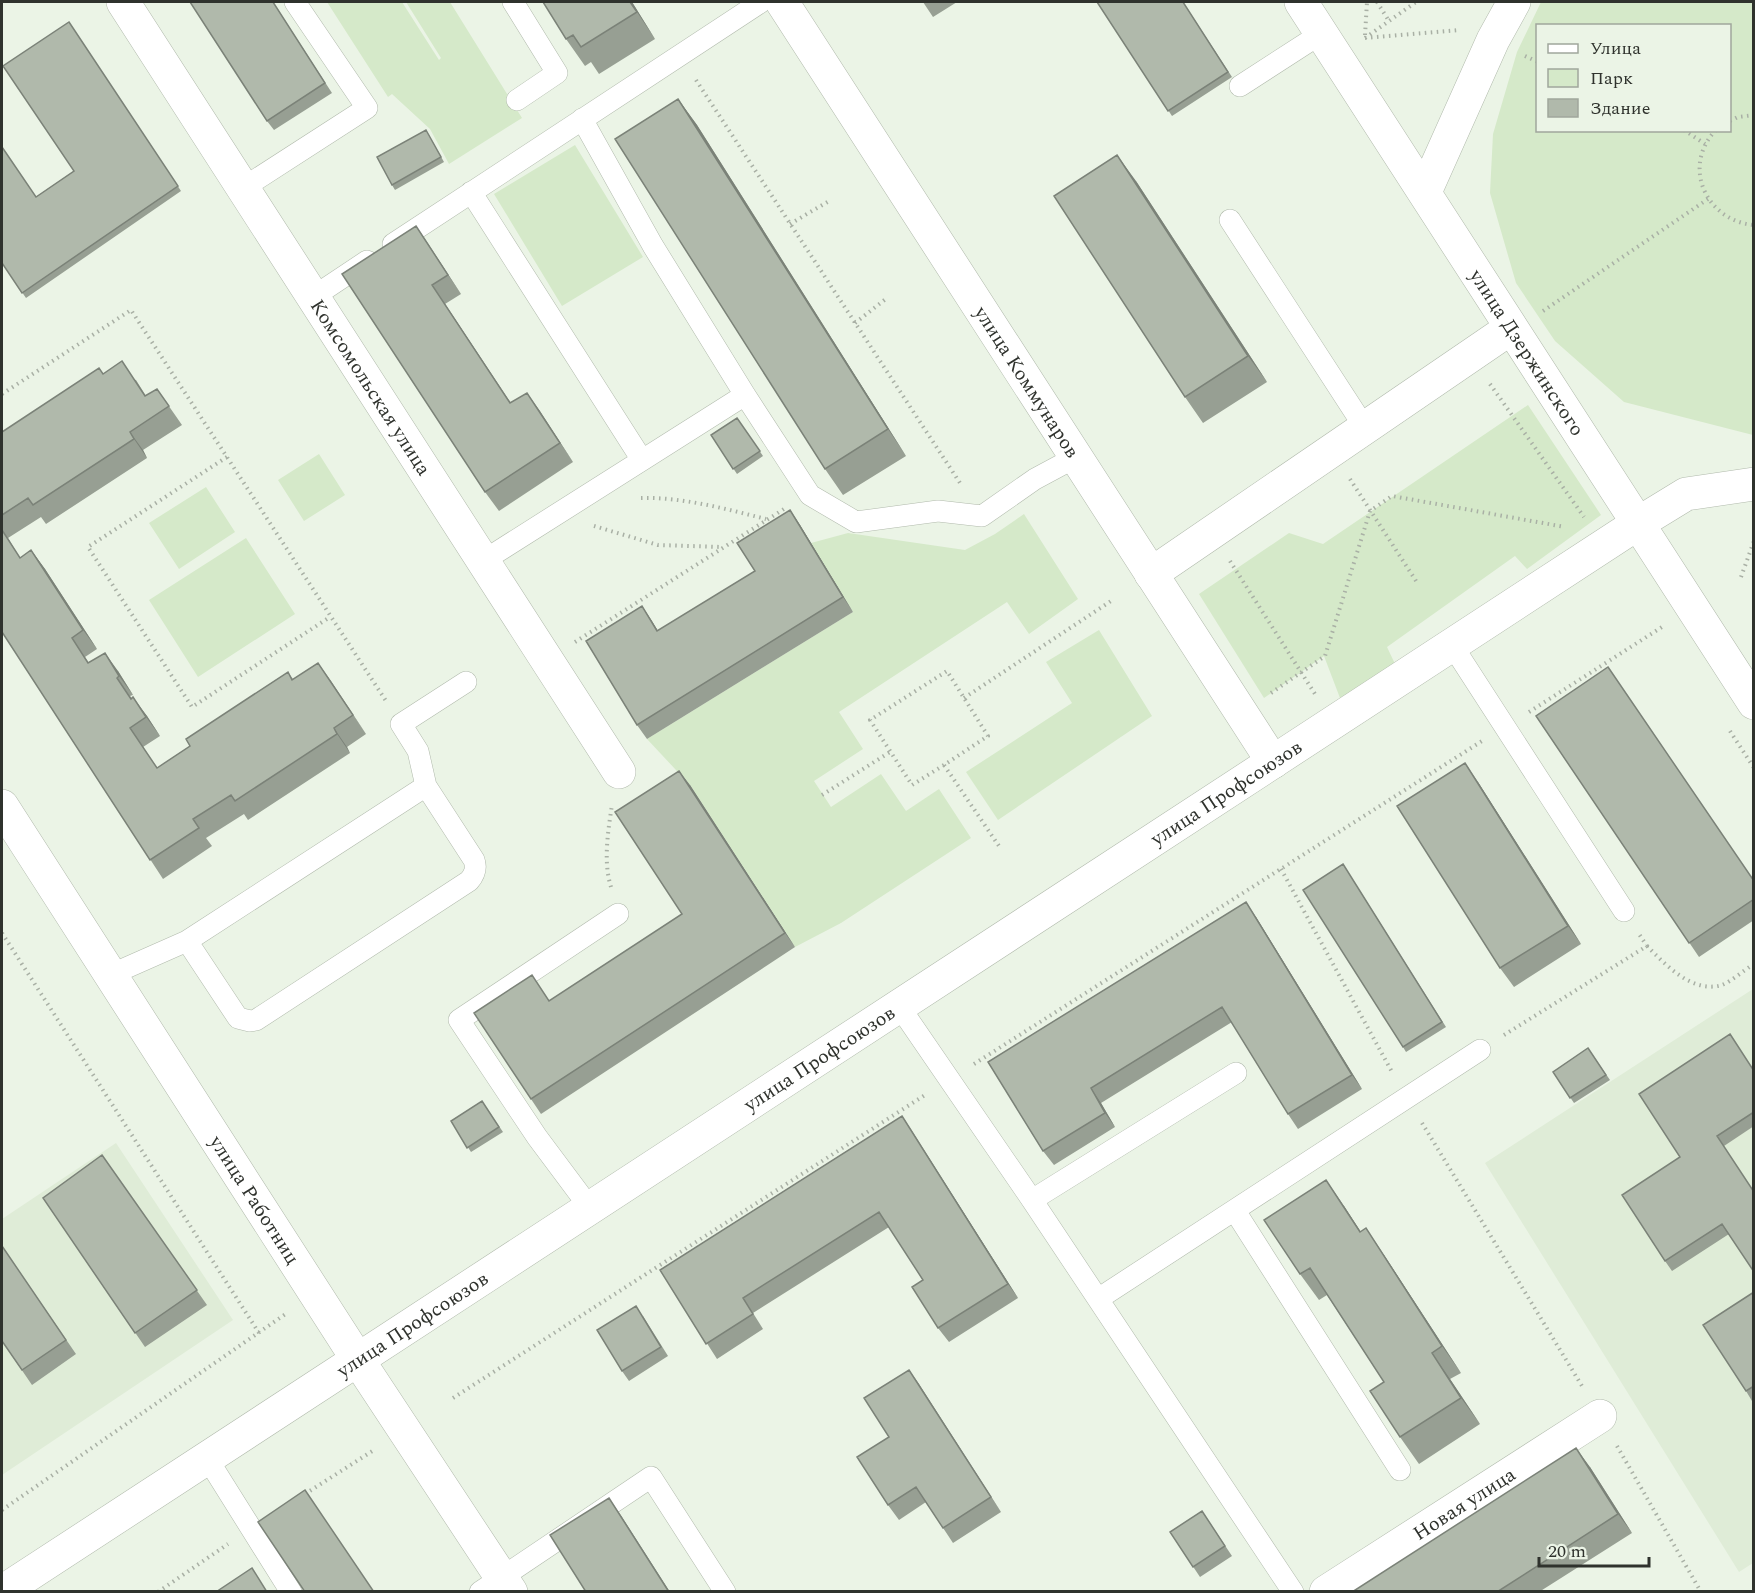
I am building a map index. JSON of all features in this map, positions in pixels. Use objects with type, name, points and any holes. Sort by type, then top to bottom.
[{"type":"street","name":"Комсомольская улица","points":[[123,2],[619,772]]},
{"type":"street","name":"улица Коммунаров","points":[[782,2],[1273,762]]},
{"type":"street","name":"улица Дзержинского","points":[[1301,2],[1425,192],[1524,321],[1637,524],[1754,703]]},
{"type":"street","points":[[1425,192],[1493,40],[1514,2]]},
{"type":"street","points":[[1151,574],[1524,321]]},
{"type":"street","name":"улица Профсоюзов","points":[[2,1592],[1637,524],[1686,494],[1754,484]]},
{"type":"street","name":"улица Работниц","points":[[2,806],[358,1360],[497,1586]]},
{"type":"street","name":"Новая улица","points":[[1326,1592],[1600,1416]]},
{"type":"lane","points":[[243,188],[367,108],[295,2]]},
{"type":"lane","points":[[513,2],[557,73],[517,100]]},
{"type":"lane","points":[[313,297],[761,2]]},
{"type":"lane","points":[[1240,86],[1322,33]]},
{"type":"lane","points":[[582,119],[653,246],[810,495],[856,522],[938,511],[982,516],[1035,479],[1076,457]]},
{"type":"lane","points":[[471,192],[642,460]]},
{"type":"lane","points":[[1230,220],[1365,428]]},
{"type":"lane","points":[[483,561],[745,395]]},
{"type":"lane","points":[[1452,645],[1624,911]]},
{"type":"lane","points":[[187,941],[234,1013],[244,1020],[256,1020],[469,881],[475,871],[474,860],[426,786],[418,751],[401,724],[466,682]]},
{"type":"lane","points":[[110,975],[187,941],[426,786]]},
{"type":"lane","points":[[590,1208],[537,1137],[459,1020],[618,914]]},
{"type":"lane","points":[[899,1006],[1032,1200],[1293,1592]]},
{"type":"lane","points":[[1098,1299],[1480,1050]]},
{"type":"lane","points":[[1032,1200],[1236,1073]]},
{"type":"lane","points":[[1235,1211],[1400,1470]]},
{"type":"lane","points":[[207,1458],[291,1592]]},
{"type":"lane","points":[[497,1586],[651,1477],[724,1592]]},
{"type":"path","points":[[1365,38],[1367,2]]},
{"type":"path","points":[[1377,2],[1389,21]]},
{"type":"path","points":[[1365,38],[1416,2]]},
{"type":"path","points":[[1365,38],[1460,30]]},
{"type":"path","points":[[679,55],[982,516]]},
{"type":"path","points":[[1731,120],[1754,115]]},
{"type":"path","points":[[1687,132],[1705,144]]},
{"type":"path","points":[[1714,132],[1705,144],[1701,158],[1702,186],[1708,199],[1718,210],[1730,219],[1754,225]]},
{"type":"path","points":[[1524,321],[1708,199]]},
{"type":"path","points":[[790,224],[829,201]]},
{"type":"path","points":[[855,323],[887,298]]},
{"type":"path","points":[[2,394],[131,310],[401,724]]},
{"type":"path","points":[[1470,356],[1588,524]]},
{"type":"path","points":[[1332,451],[1418,584]]},
{"type":"path","points":[[227,457],[88,548],[192,707],[330,617]]},
{"type":"path","points":[[546,660],[767,519],[810,495]]},
{"type":"path","points":[[1241,713],[1325,656],[1370,511],[1392,496],[1572,529]]},
{"type":"path","points":[[638,498],[657,498],[720,507],[767,519]]},
{"type":"path","points":[[560,512],[658,546],[724,547]]},
{"type":"path","points":[[1212,532],[1318,699]]},
{"type":"path","points":[[1741,576],[1754,541]]},
{"type":"path","points":[[964,698],[1114,599]]},
{"type":"path","points":[[453,1398],[949,1079],[1662,627]]},
{"type":"path","points":[[947,671],[964,698],[988,736],[912,785],[870,720],[947,671]]},
{"type":"path","points":[[822,795],[890,752]]},
{"type":"path","points":[[944,765],[1001,849]]},
{"type":"path","points":[[618,914],[608,878],[608,828],[619,772]]},
{"type":"path","points":[[1281,868],[1406,1098],[1600,1416],[1701,1592]]},
{"type":"path","points":[[1624,911],[1647,946],[1674,972],[1699,985],[1722,985],[1754,964]]},
{"type":"path","points":[[2,933],[259,1333]]},
{"type":"path","points":[[1480,1050],[1647,946]]},
{"type":"path","points":[[2,1510],[292,1310]]},
{"type":"shaded area","points":[[1753,989],[1753,1563],[1739,1572],[1485,1163]]},
{"type":"shaded area","points":[[116,1143],[233,1320],[2,1475],[2,1219]]},
{"type":"green space","points":[[327,2],[402,2],[439,60],[441,58],[406,2],[450,2],[522,118],[449,164],[430,129],[392,94],[388,97]]},
{"type":"green space","points":[[1541,2],[1753,2],[1753,435],[1624,402],[1555,341],[1516,283],[1490,193],[1493,134],[1517,52]]},
{"type":"green space","points":[[575,145],[643,257],[562,306],[494,194]]},
{"type":"green space","points":[[1528,405],[1601,515],[1527,569],[1515,556],[1387,647],[1396,666],[1340,698],[1324,656],[1264,698],[1199,594],[1289,533],[1323,544]]},
{"type":"green space","points":[[319,454],[345,495],[304,521],[278,480]]},
{"type":"green space","points":[[206,487],[235,532],[179,569],[149,523]]},
{"type":"green space","points":[[1024,514],[1078,599],[1029,634],[1007,602],[839,712],[863,749],[814,781],[831,807],[881,774],[906,811],[939,789],[971,838],[841,923],[795,947],[690,785],[647,739],[853,612],[811,543],[848,533],[965,550],[995,534]]},
{"type":"green space","points":[[246,538],[295,614],[198,677],[149,600]]},
{"type":"green space","points":[[1099,630],[1152,716],[998,820],[966,772],[1072,703],[1046,662]]},
{"type":"building","points":[[190,2],[273,2],[325,83],[267,121]]},
{"type":"building","points":[[543,2],[630,2],[637,12],[581,47],[573,35],[566,39]]},
{"type":"building","points":[[1097,2],[1183,2],[1228,72],[1168,111]]},
{"type":"building","points":[[69,22],[178,186],[22,293],[2,263],[2,147],[36,197],[74,171],[3,66]]},
{"type":"building","points":[[678,99],[888,429],[825,469],[615,139]]},
{"type":"building","points":[[426,130],[441,157],[392,185],[377,157]]},
{"type":"building","points":[[1117,155],[1248,356],[1185,397],[1054,196]]},
{"type":"building","points":[[416,226],[448,275],[432,285],[510,403],[527,393],[560,443],[485,492],[342,274]]},
{"type":"building","points":[[122,361],[145,396],[157,389],[169,406],[130,432],[134,439],[33,505],[28,498],[2,515],[2,432],[99,368],[103,374]]},
{"type":"building","points":[[737,418],[760,451],[733,469],[711,435]]},
{"type":"building","points":[[790,510],[843,597],[637,725],[586,641],[642,606],[657,631],[755,571],[737,543]]},
{"type":"building","points":[[2,530],[20,558],[31,550],[83,630],[72,638],[88,663],[105,653],[119,676],[117,678],[146,717],[130,728],[157,768],[190,746],[186,739],[288,672],[292,680],[318,663],[353,715],[334,728],[337,734],[235,801],[231,795],[193,819],[199,828],[150,860],[2,632]]},
{"type":"building","points":[[1608,667],[1754,881],[1754,899],[1689,943],[1536,716]]},
{"type":"building","points":[[1465,763],[1568,926],[1500,968],[1397,806]]},
{"type":"building","points":[[679,771],[785,933],[531,1099],[474,1013],[532,975],[549,1001],[682,914],[615,812]]},
{"type":"building","points":[[1343,864],[1442,1022],[1403,1047],[1303,890]]},
{"type":"building","points":[[1246,902],[1352,1075],[1288,1114],[1222,1007],[1091,1088],[1105,1113],[1043,1151],[988,1062]]},
{"type":"building","points":[[1730,1034],[1754,1071],[1754,1112],[1717,1136],[1754,1192],[1754,1272],[1722,1224],[1665,1261],[1622,1195],[1680,1157],[1639,1094]]},
{"type":"building","points":[[1588,1048],[1606,1075],[1570,1098],[1553,1072]]},
{"type":"building","points":[[482,1101],[499,1127],[467,1148],[451,1121]]},
{"type":"building","points":[[902,1116],[1008,1284],[938,1328],[912,1287],[923,1280],[879,1212],[743,1298],[753,1314],[706,1344],[660,1270]]},
{"type":"building","points":[[102,1155],[197,1290],[135,1333],[43,1198]]},
{"type":"building","points":[[1326,1180],[1360,1232],[1366,1228],[1442,1346],[1432,1353],[1461,1398],[1400,1437],[1370,1391],[1384,1382],[1310,1268],[1300,1274],[1264,1220]]},
{"type":"building","points":[[2,1246],[66,1340],[22,1370],[2,1341]]},
{"type":"building","points":[[1754,1292],[1754,1386],[1746,1391],[1703,1325]]},
{"type":"building","points":[[636,1306],[661,1347],[622,1371],[597,1330]]},
{"type":"building","points":[[909,1370],[991,1497],[943,1528],[916,1487],[888,1505],[857,1457],[889,1437],[864,1398]]},
{"type":"building","points":[[1576,1448],[1618,1514],[1497,1592],[1352,1592]]},
{"type":"building","points":[[305,1490],[374,1592],[305,1592],[258,1522]]},
{"type":"building","points":[[609,1498],[669,1592],[586,1592],[550,1535]]},
{"type":"building","points":[[1202,1511],[1225,1546],[1193,1567],[1170,1532]]},
{"type":"building","points":[[252,1568],[267,1592],[216,1592]]}]
